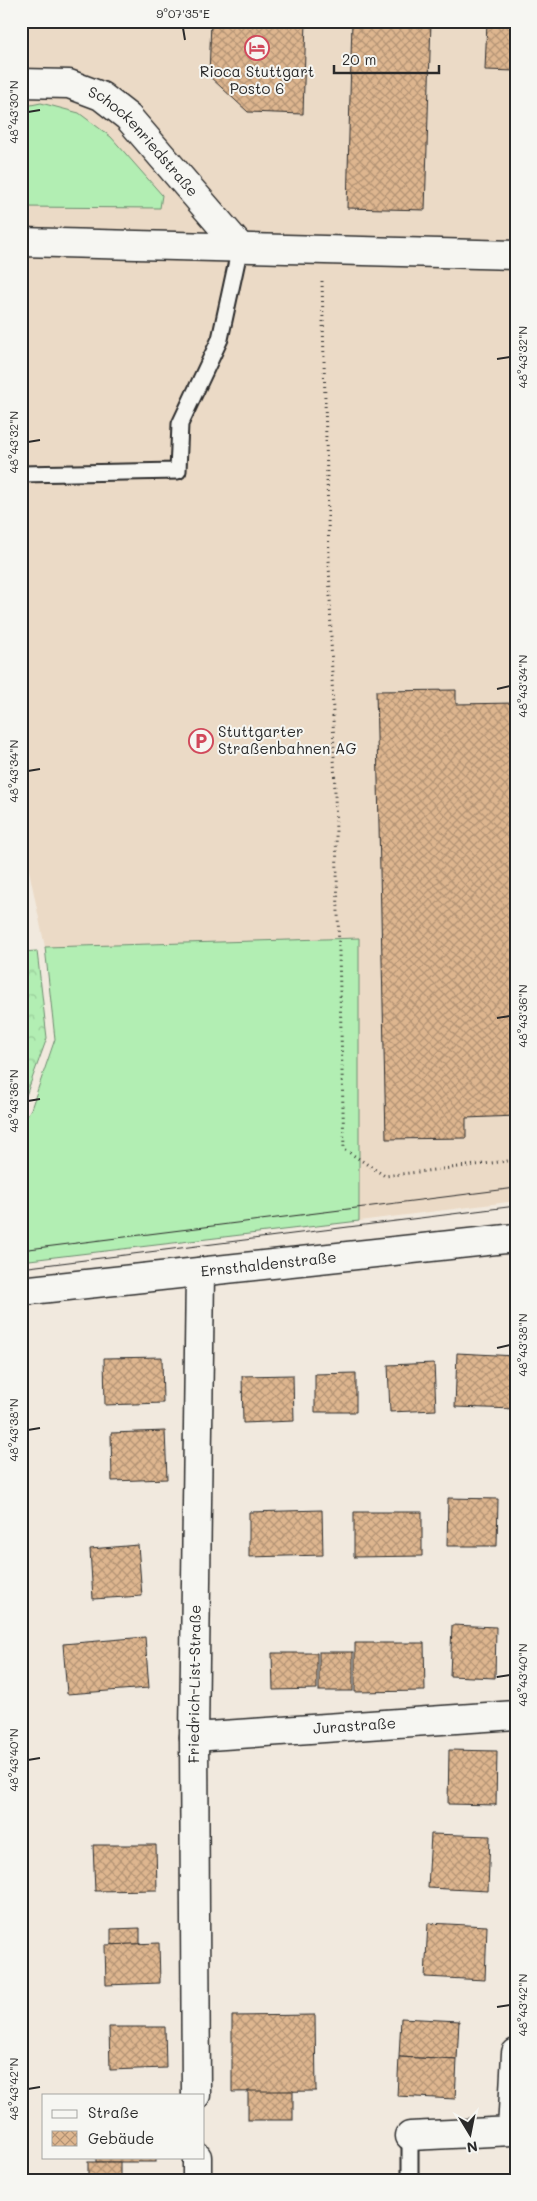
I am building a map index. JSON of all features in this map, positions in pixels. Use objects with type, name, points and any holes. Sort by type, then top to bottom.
[{"type":"street","name":"Schockenriedstraße","points":[[21,83],[69,84],[101,96],[128,117],[240,247]]},
{"type":"street","points":[[21,242],[516,255]]},
{"type":"street","name":"Ernsthaldenstraße","points":[[21,1291],[516,1238]]},
{"type":"street","name":"Friedrich-List-Straße","points":[[196,2094],[194,1737],[200,1272]]},
{"type":"street","name":"Jurastraße","points":[[194,1737],[516,1715]]},
{"type":"street","points":[[410,2136],[512,2132],[516,2053]]},
{"type":"street","points":[[197,2158],[198,2180]]},
{"type":"lane","points":[[21,474],[178,471],[180,424],[220,339],[240,247]]},
{"type":"lane","points":[[410,2136],[410,2180]]},
{"type":"path","points":[[322,249],[344,1149],[385,1176],[516,1160]]},
{"type":"shaded area","points":[[21,21],[516,21],[516,1201],[359,1221],[358,938],[45,947],[21,832]]},
{"type":"green space","points":[[41,103],[79,113],[111,137],[162,195],[160,208],[21,207],[21,107]]},
{"type":"green space","points":[[359,938],[359,1221],[21,1261],[21,1124],[31,1109],[55,1039],[45,947]]},
{"type":"green space","points":[[37,951],[47,1038],[21,1109],[21,952]]},
{"type":"building","name":"Rioca Stuttgart Posto 6","points":[[211,21],[306,21],[303,114],[248,112],[209,76]]},
{"type":"building","points":[[352,21],[431,21],[425,210],[347,208]]},
{"type":"building","points":[[487,21],[516,21],[516,71],[485,70]]},
{"type":"building","points":[[456,690],[456,704],[516,703],[516,1116],[466,1118],[466,1138],[386,1139],[376,691]]},
{"type":"building","points":[[457,1353],[516,1356],[516,1409],[455,1407]]},
{"type":"building","points":[[162,1357],[163,1403],[105,1405],[104,1358]]},
{"type":"building","points":[[434,1363],[436,1410],[390,1412],[388,1365]]},
{"type":"building","points":[[356,1373],[356,1412],[315,1412],[315,1374]]},
{"type":"building","points":[[293,1375],[294,1421],[243,1423],[242,1376]]},
{"type":"building","points":[[165,1431],[167,1479],[112,1481],[111,1433]]},
{"type":"building","points":[[448,1498],[498,1499],[497,1546],[447,1546]]},
{"type":"building","points":[[322,1510],[323,1555],[249,1557],[249,1512]]},
{"type":"building","points":[[354,1512],[422,1512],[422,1556],[354,1557]]},
{"type":"building","points":[[138,1545],[142,1596],[93,1599],[90,1549]]},
{"type":"building","points":[[452,1625],[496,1627],[495,1678],[450,1676]]},
{"type":"building","points":[[145,1637],[149,1688],[67,1694],[63,1644]]},
{"type":"building","points":[[355,1643],[424,1643],[425,1691],[355,1692]]},
{"type":"building","points":[[319,1652],[353,1652],[353,1691],[319,1691]]},
{"type":"building","points":[[272,1653],[317,1653],[317,1689],[273,1690]]},
{"type":"building","points":[[449,1750],[497,1751],[496,1805],[448,1804]]},
{"type":"building","points":[[431,1834],[490,1836],[488,1891],[428,1888]]},
{"type":"building","points":[[93,1845],[156,1845],[157,1890],[95,1891]]},
{"type":"building","points":[[428,1923],[487,1926],[485,1980],[425,1977]]},
{"type":"building","points":[[140,1928],[140,1944],[111,1945],[111,1929]]},
{"type":"building","points":[[159,1943],[160,1983],[106,1985],[105,1945]]},
{"type":"building","points":[[315,2015],[316,2091],[232,2092],[232,2016]]},
{"type":"building","points":[[401,2018],[459,2021],[457,2060],[399,2057]]},
{"type":"building","points":[[109,2027],[165,2027],[166,2068],[110,2070]]},
{"type":"building","points":[[399,2057],[457,2060],[455,2099],[397,2096]]},
{"type":"building","points":[[248,2091],[293,2091],[293,2120],[248,2120]]},
{"type":"building","points":[[96,2158],[156,2158],[156,2162],[96,2162]]},
{"type":"building","points":[[88,2162],[120,2162],[120,2180],[88,2180]]},
{"type":"building","points":[[278,2177],[278,2180],[228,2180],[228,2179]]},
{"type":"tram line","points":[[21,1250],[516,1188]]},
{"type":"tram line","points":[[21,1268],[516,1206]]},
{"type":"place","name":"Rioca Stuttgart Posto 6","points":[[257,48]]},
{"type":"place","name":"Stuttgarter Straßenbahnen AG","points":[[201,741]]}]
